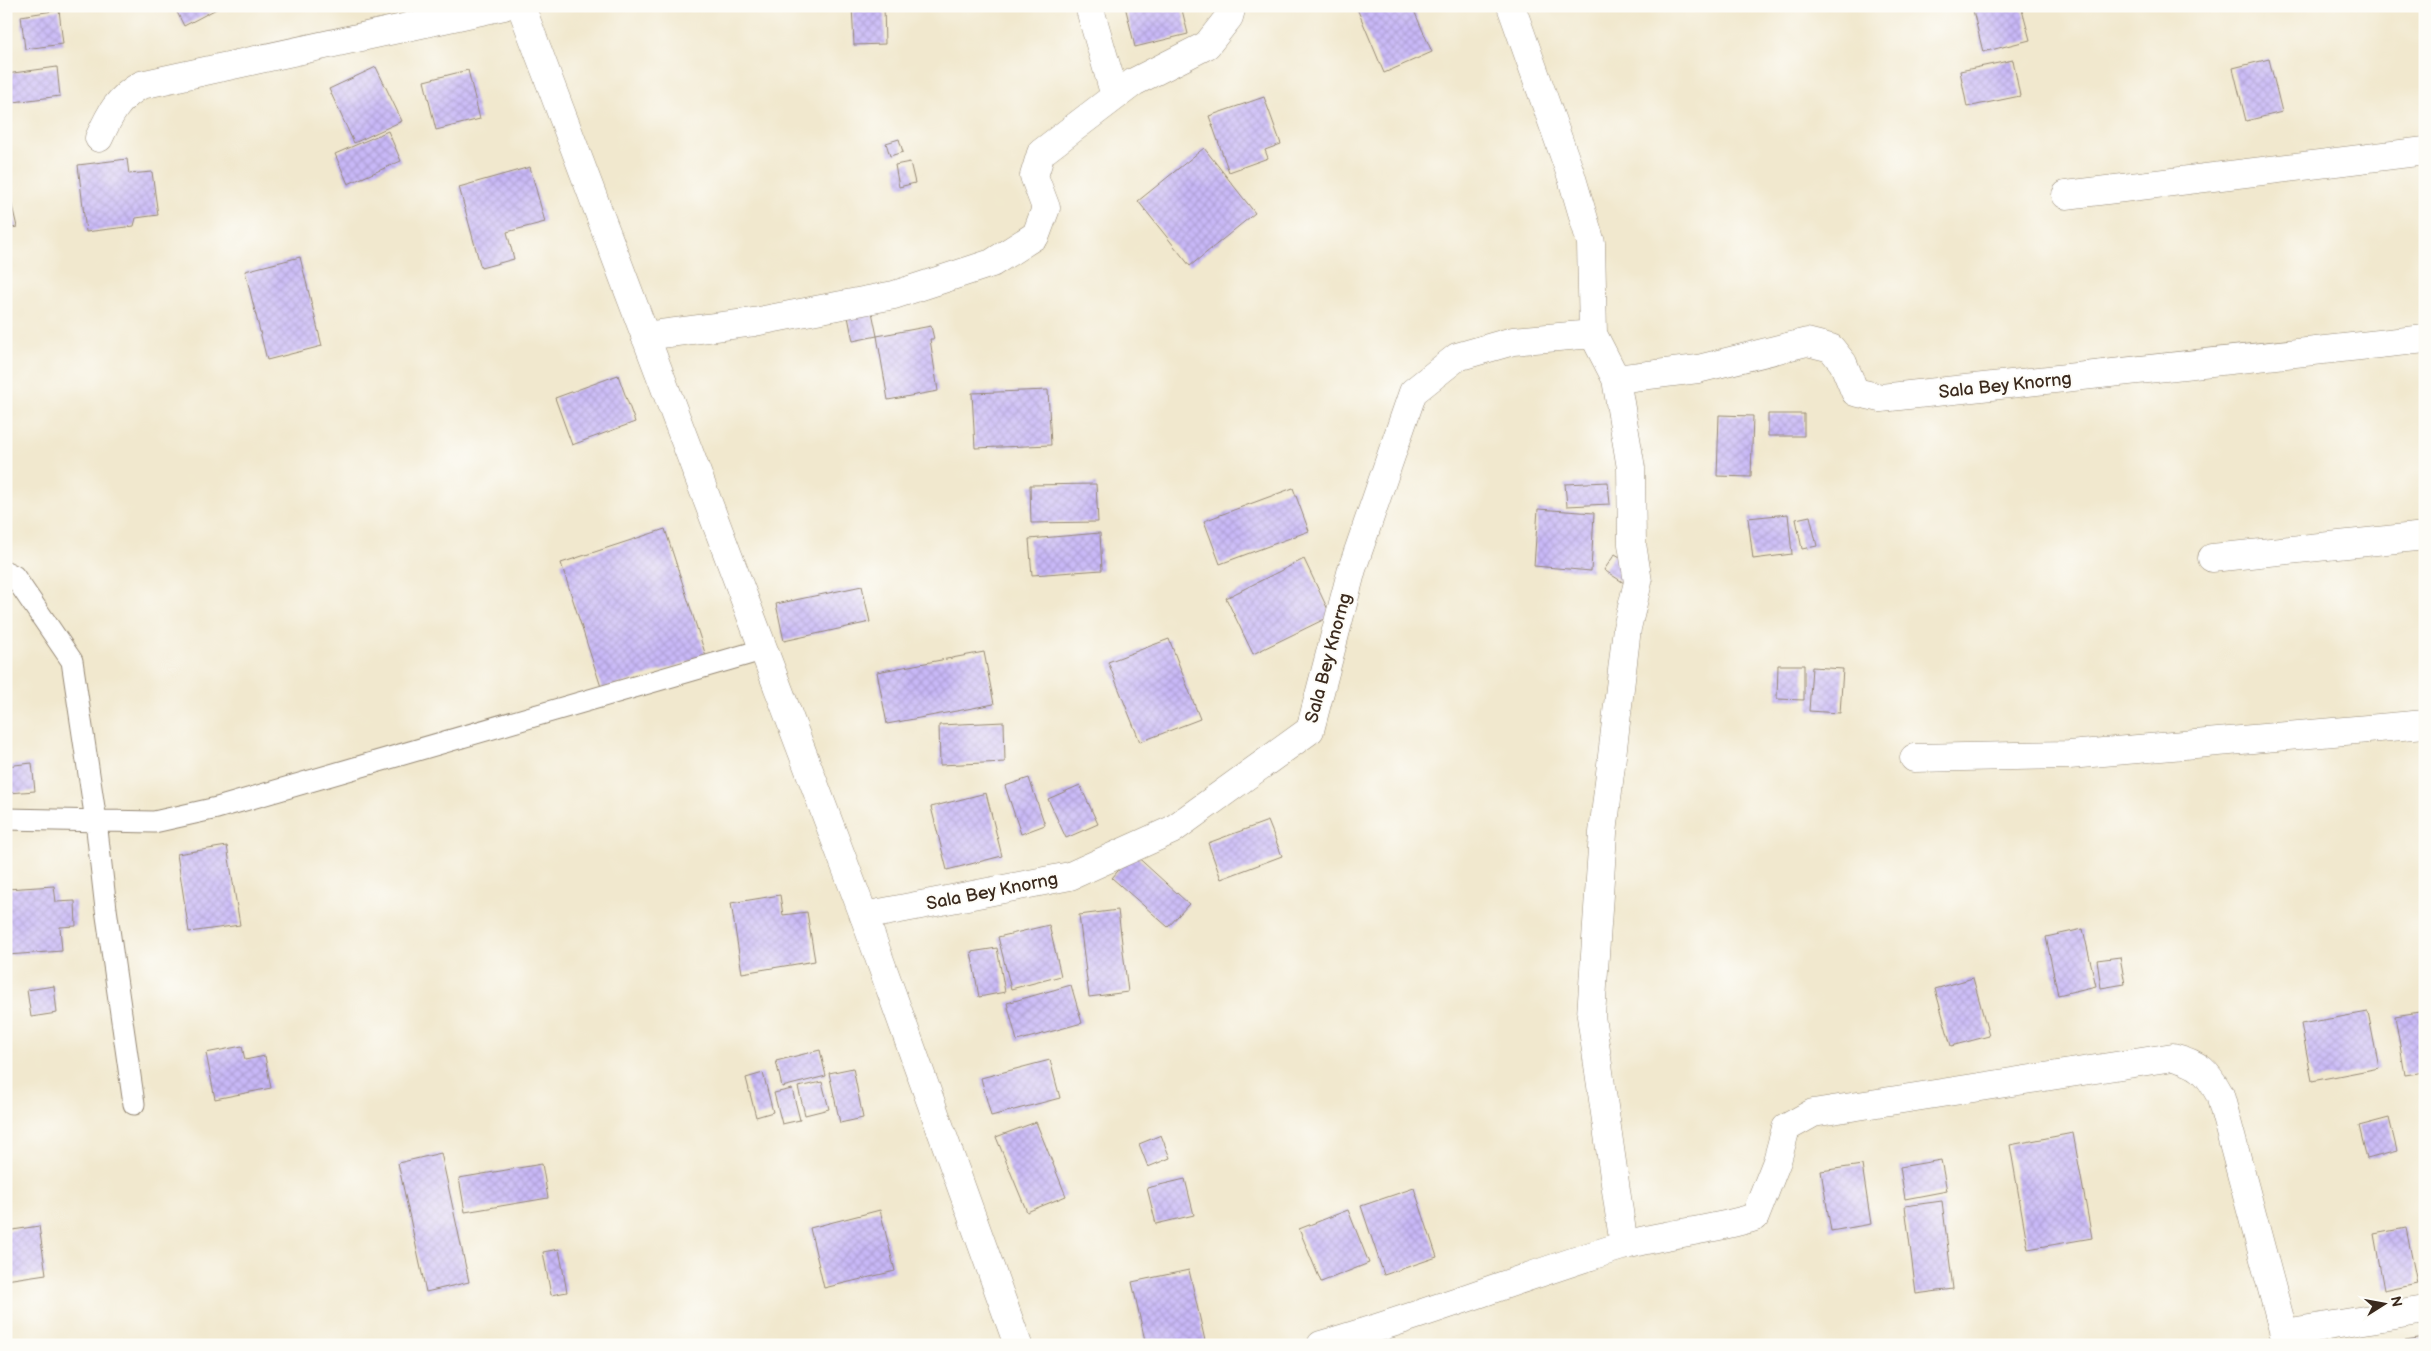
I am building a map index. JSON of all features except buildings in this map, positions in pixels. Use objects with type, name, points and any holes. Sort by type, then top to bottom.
[{"type":"street","points":[[99,138],[111,112],[124,94],[141,85],[504,6]]},
{"type":"street","points":[[521,6],[762,650],[864,916],[1018,1345]]},
{"type":"street","points":[[1090,6],[1116,96]]},
{"type":"street","points":[[645,336],[754,322],[894,295],[992,263],[1036,235],[1046,208],[1034,176],[1041,153],[1134,82],[1207,45],[1229,17],[1232,6]]},
{"type":"street","points":[[1511,6],[1571,175],[1591,243],[1594,334],[1616,379],[1631,468],[1632,544],[1638,582],[1627,628],[1603,834],[1591,1016],[1624,1246]]},
{"type":"street","points":[[2066,195],[2425,152]]},
{"type":"street","name":"Sala Bey Knorng","points":[[864,916],[1070,876],[1172,830],[1310,730],[1352,569],[1413,392],[1457,357],[1513,341],[1594,334]]},
{"type":"street","name":"Sala Bey Knorng","points":[[1616,379],[1698,369],[1807,342],[1831,348],[1842,363],[1855,392],[1881,398],[2425,340]]},
{"type":"street","points":[[2212,558],[2425,536]]},
{"type":"street","points":[[1914,758],[2069,755],[2425,724]]},
{"type":"street","points":[[1322,1345],[1391,1325],[1624,1246],[1731,1225],[1755,1217],[1777,1161],[1786,1128],[1813,1113],[2173,1057],[2192,1062],[2209,1075],[2220,1095],[2286,1339],[2425,1310]]},
{"type":"lane","points":[[6,572],[14,576],[72,660],[96,821],[106,909],[134,1104]]},
{"type":"lane","points":[[6,819],[154,822],[217,808],[762,650]]}]
